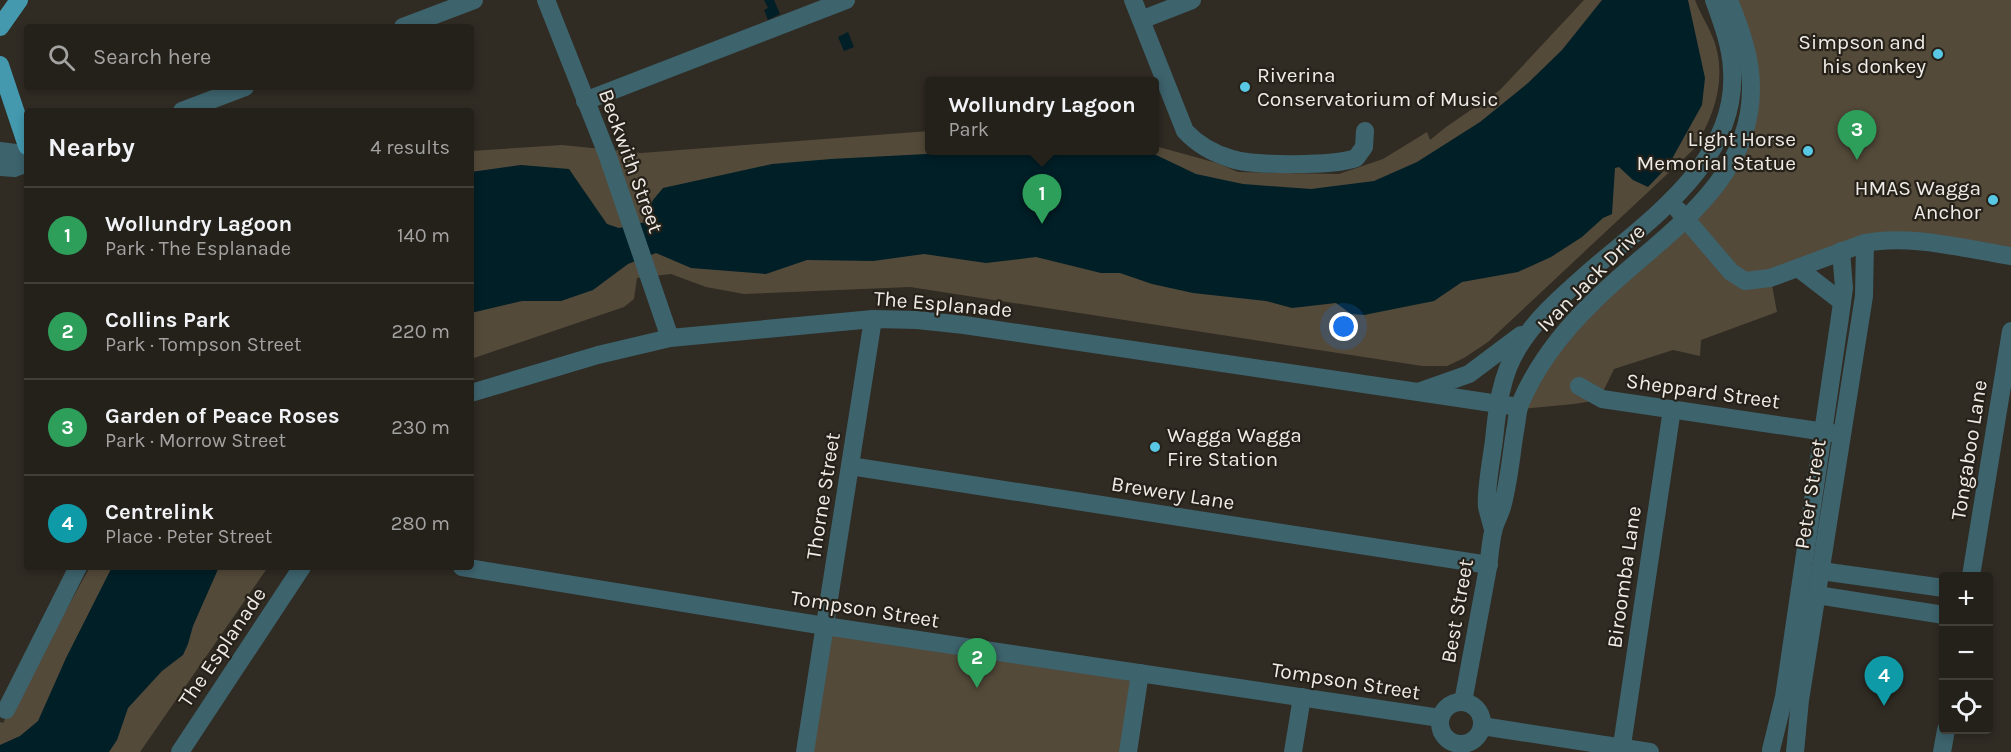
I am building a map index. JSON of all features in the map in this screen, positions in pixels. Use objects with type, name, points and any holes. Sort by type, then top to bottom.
[{"type":"main road","points":[[0,27],[19,0]]},
{"type":"main road","points":[[0,65],[24,137]]},
{"type":"street","points":[[411,24],[474,0]]},
{"type":"street","name":"Beckwith Street","points":[[546,0],[607,154],[670,338]]},
{"type":"street","points":[[585,101],[846,0]]},
{"type":"street","points":[[1133,0],[1188,134],[1208,149],[1234,160],[1261,163],[1325,164],[1350,160],[1361,153],[1364,147],[1365,131]]},
{"type":"street","points":[[1141,20],[1192,0]]},
{"type":"street","name":"Ivan Jack Drive","points":[[1493,529],[1487,505],[1498,404],[1509,364],[1518,348],[1535,324],[1568,290],[1670,202],[1694,176],[1722,132],[1729,111],[1732,90],[1731,60],[1714,0]]},
{"type":"street","name":"Ivan Jack Drive","points":[[1493,529],[1502,507],[1519,406],[1538,367],[1552,346],[1593,302],[1707,198],[1724,177],[1745,133],[1751,88],[1749,66],[1742,36],[1729,0]]},
{"type":"street","points":[[190,108],[237,90]]},
{"type":"street","points":[[0,151],[15,153],[24,158]]},
{"type":"street","points":[[0,167],[14,168],[24,164]]},
{"type":"street","points":[[1670,202],[1687,218],[1731,272],[1745,281],[1762,281],[1841,251],[1880,240],[1910,240],[2011,256]]},
{"type":"street","name":"Peter Street","points":[[1769,751],[1803,628],[1842,435],[1864,296],[1865,243]]},
{"type":"street","name":"Peter Street","points":[[1794,752],[1803,628],[1817,595],[1816,559],[1822,432],[1844,288],[1841,251]]},
{"type":"street","points":[[1798,268],[1842,302]]},
{"type":"street","name":"The Esplanade","points":[[474,392],[598,355],[670,338],[873,319],[917,320],[964,325],[1519,406]]},
{"type":"street","name":"Thorne Street","points":[[805,752],[873,319]]},
{"type":"street","name":"The Esplanade","points":[[1416,392],[1469,374],[1535,324]]},
{"type":"street","name":"Tongaboo Lane","points":[[1972,572],[2011,331]]},
{"type":"street","name":"Sheppard Street","points":[[1579,386],[1602,399],[1842,435]]},
{"type":"street","name":"Biroomba Lane","points":[[1622,750],[1672,410]]},
{"type":"street","name":"Brewery Lane","points":[[850,466],[1489,565]]},
{"type":"street","name":"Best Street","points":[[1463,702],[1489,565],[1493,529]]},
{"type":"street","points":[[1816,559],[1939,587]]},
{"type":"street","name":"Tompson Street","points":[[474,569],[825,626],[1440,718]]},
{"type":"street","points":[[6,710],[76,570]]},
{"type":"street","name":"The Esplanade","points":[[180,752],[300,570]]},
{"type":"street","points":[[1817,595],[1939,614]]},
{"type":"street","points":[[1128,752],[1140,673]]},
{"type":"street","points":[[1293,752],[1302,697]]},
{"type":"street","points":[[1463,702],[1475,707],[1482,719],[1482,726],[1480,732],[1471,741],[1458,748],[1442,732],[1440,718],[1446,707],[1463,702]]},
{"type":"street","points":[[1482,726],[1622,750],[1650,752]]},
{"type":"street","points":[[1942,752],[1945,734]]},
{"type":"street","points":[[1769,751],[1784,748],[1794,752]]},
{"type":"shaded area","points":[[1584,0],[1695,0],[1714,41],[1719,60],[1716,100],[1707,125],[1694,149],[1488,342],[1447,366],[1422,366],[910,287],[744,294],[706,287],[671,274],[637,278],[634,299],[624,307],[474,358],[474,151],[562,145],[641,153],[925,131],[925,155],[1159,155],[1159,147],[1217,163],[1238,172],[1339,174],[1383,159],[1427,132],[1430,140],[1500,90]]},
{"type":"shaded area","points":[[1729,0],[2011,0],[2011,256],[1910,240],[1752,281],[1687,218],[1707,198],[1749,111]]},
{"type":"shaded area","points":[[1686,221],[1728,273],[1771,280],[1777,312],[1701,340],[1700,356],[1673,350],[1614,369],[1599,400],[1521,409],[1554,348]]},
{"type":"shaded area","points":[[88,570],[266,570],[140,752],[0,752],[0,722],[3,723]]},
{"type":"shaded area","points":[[825,626],[1140,673],[1128,752],[805,752]]},
{"type":"water","points":[[764,0],[774,0],[780,14],[768,20],[764,10],[768,8]]},
{"type":"water","points":[[1602,0],[1688,0],[1705,78],[1702,105],[1668,166],[1648,187],[1633,180],[1619,167],[1615,168],[1612,214],[1603,218],[1582,237],[1551,257],[1518,272],[1462,282],[1434,301],[1364,315],[1351,314],[1336,303],[1292,308],[1266,301],[1193,293],[1152,284],[1120,273],[1101,273],[1036,257],[986,263],[924,254],[873,261],[807,260],[766,274],[691,268],[656,253],[628,264],[593,290],[561,301],[522,301],[474,312],[474,172],[521,165],[569,169],[607,224],[619,228],[645,222],[653,200],[663,188],[772,164],[831,159],[925,154],[1156,155],[1196,174],[1243,184],[1311,189],[1374,181],[1417,162],[1480,122],[1528,83],[1562,50]]},
{"type":"water","points":[[848,32],[854,47],[844,51],[838,37]]},
{"type":"water","points":[[110,570],[218,570],[183,655],[162,671],[128,708],[117,740],[109,752],[0,752],[0,745],[20,736],[38,721],[66,658]]},
{"type":"place","name":"Simpson and his donkey","points":[[1938,54]]},
{"type":"place","name":"Riverina Conservatorium of Music","points":[[1245,87]]},
{"type":"place","name":"Light Horse Memorial Statue","points":[[1808,151]]},
{"type":"place","name":"Garden of Peace Roses","points":[[1857,160]]},
{"type":"place","name":"HMAS Wagga Anchor","points":[[1993,200]]},
{"type":"place","name":"Wollundry Lagoon","points":[[1042,224]]},
{"type":"place","name":"Wagga Wagga Fire Station","points":[[1155,447]]},
{"type":"place","name":"Collins Park","points":[[977,688]]},
{"type":"place","name":"Centrelink","points":[[1884,706]]}]
